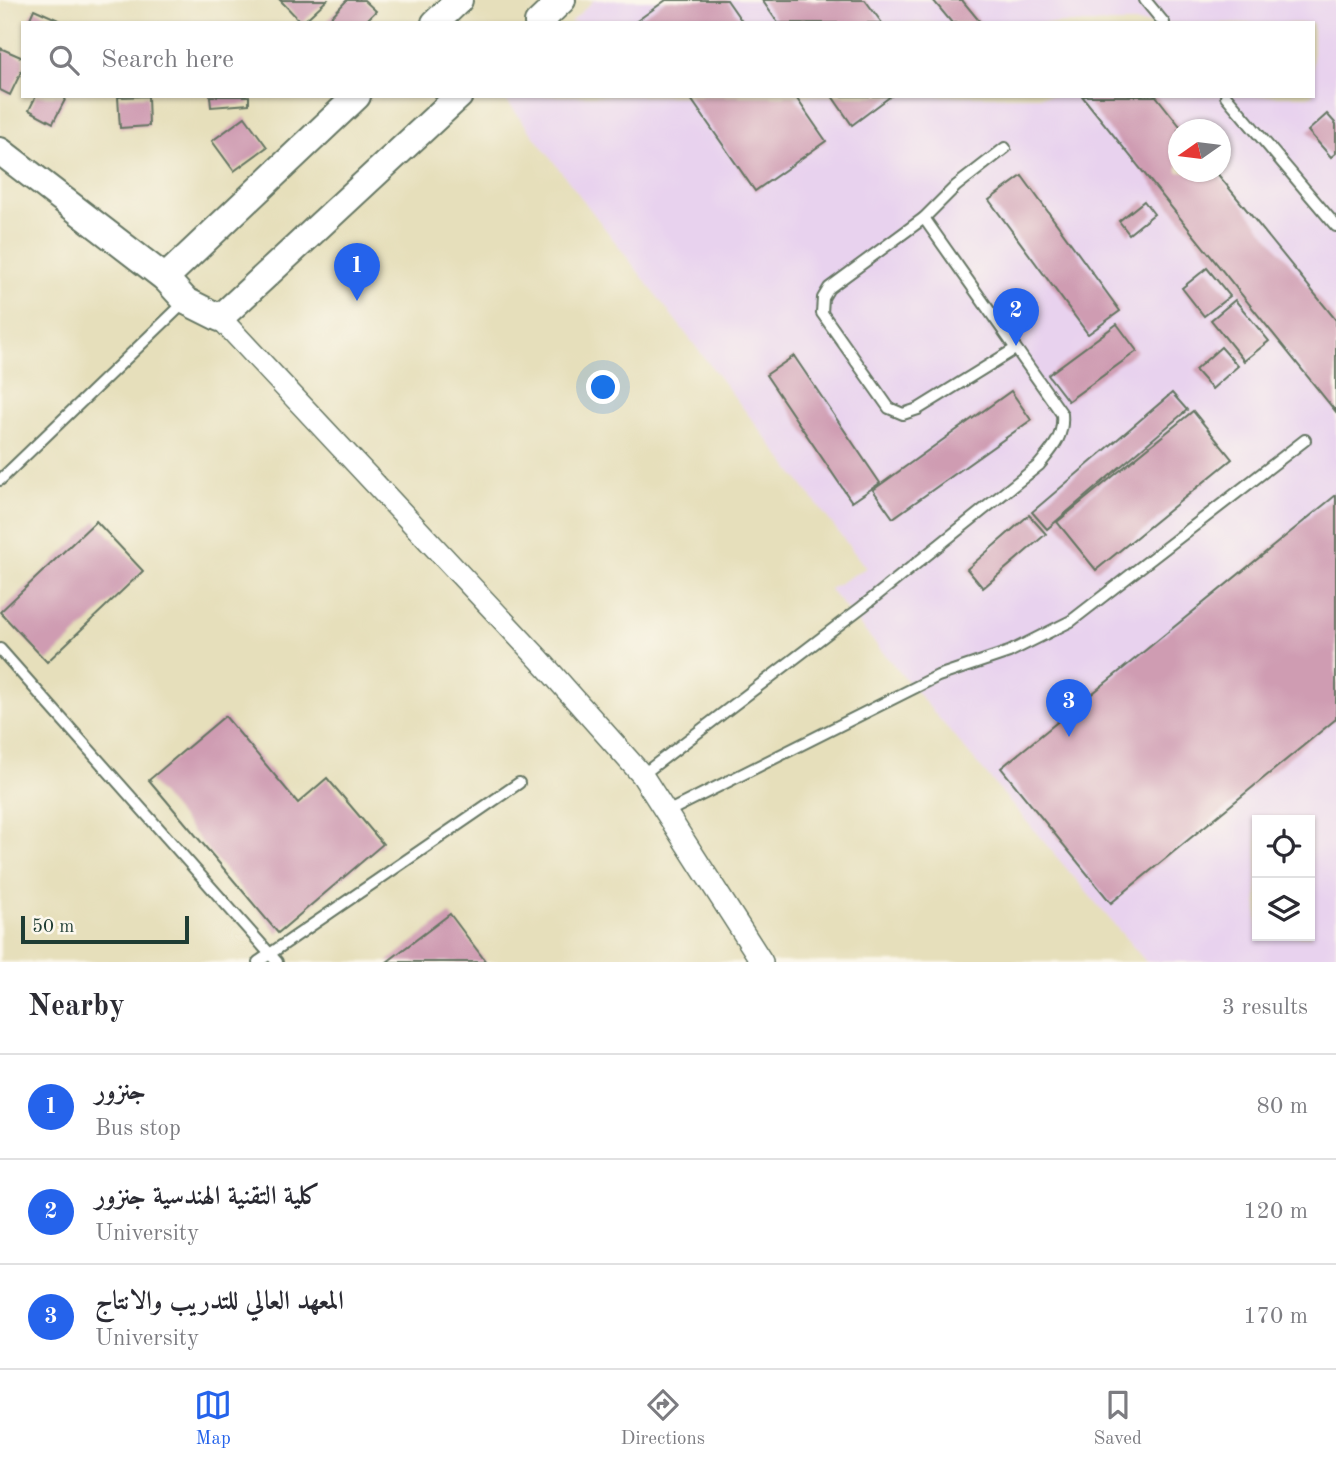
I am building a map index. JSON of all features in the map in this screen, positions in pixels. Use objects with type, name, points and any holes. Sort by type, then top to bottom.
[{"type":"street","points":[[437,21],[459,0]]},
{"type":"street","points":[[540,21],[562,0]]},
{"type":"street","points":[[165,278],[355,98]]},
{"type":"street","points":[[220,318],[456,98]]},
{"type":"street","points":[[0,151],[165,278],[186,301],[220,318],[505,622],[642,775],[762,962]]},
{"type":"lane","points":[[1145,0],[1162,21]]},
{"type":"lane","points":[[1228,98],[1336,226]]},
{"type":"lane","points":[[1005,148],[956,186],[924,218],[829,288],[823,298],[822,313],[889,408],[903,414],[918,409],[1016,349]]},
{"type":"lane","points":[[642,775],[862,607],[1039,465],[1056,445],[1063,429],[1062,414],[924,218]]},
{"type":"lane","points":[[0,480],[186,301]]},
{"type":"lane","points":[[665,813],[938,676],[1009,652],[1071,621],[1306,440]]},
{"type":"lane","points":[[0,649],[277,962]]},
{"type":"lane","points":[[258,962],[519,783]]},
{"type":"shaded area","points":[[594,0],[1336,0],[1336,962],[1146,962],[829,589],[866,568],[505,98],[1315,98],[1315,21],[572,21]]},
{"type":"building","points":[[280,0],[327,0],[304,21],[300,21]]},
{"type":"building","points":[[347,0],[364,0],[376,11],[366,21],[328,20]]},
{"type":"building","points":[[666,0],[727,0],[742,21],[637,21]]},
{"type":"building","points":[[762,0],[865,0],[881,21],[777,21]]},
{"type":"building","points":[[933,0],[962,0],[979,21],[950,21]]},
{"type":"building","points":[[34,9],[61,21],[29,21]]},
{"type":"building","points":[[0,48],[21,57],[21,72],[10,95],[0,90]]},
{"type":"building","points":[[35,98],[66,98],[53,123],[29,110]]},
{"type":"building","points":[[118,98],[148,98],[149,126],[120,128]]},
{"type":"building","points":[[210,98],[249,98],[249,104],[211,107]]},
{"type":"building","points":[[690,98],[796,98],[826,141],[755,191]]},
{"type":"building","points":[[833,98],[888,98],[852,125]]},
{"type":"building","points":[[1084,98],[1158,98],[1174,119],[1168,119],[1168,182],[1224,182],[1336,320],[1336,412]]},
{"type":"building","points":[[1327,114],[1336,124],[1336,153],[1331,157],[1308,131]]},
{"type":"building","points":[[245,117],[267,147],[234,171],[212,141]]},
{"type":"building","points":[[1022,176],[1120,311],[1088,334],[989,200]]},
{"type":"building","points":[[1144,201],[1154,214],[1129,234],[1119,221]]},
{"type":"building","points":[[1207,268],[1230,296],[1204,316],[1182,288]]},
{"type":"building","points":[[1235,300],[1269,341],[1244,361],[1211,320]]},
{"type":"building","points":[[1117,324],[1137,351],[1068,401],[1048,375]]},
{"type":"building","points":[[1221,347],[1238,366],[1212,389],[1195,370]]},
{"type":"building","points":[[794,356],[880,483],[852,502],[766,375]]},
{"type":"building","points":[[1011,391],[1031,420],[893,518],[873,490]]},
{"type":"building","points":[[1172,393],[1187,410],[1047,529],[1032,512]]},
{"type":"building","points":[[1193,411],[1232,459],[1096,570],[1057,522]]},
{"type":"building","points":[[1336,495],[1336,719],[1111,903],[1001,768]]},
{"type":"building","points":[[1029,515],[1046,534],[983,588],[967,569]]},
{"type":"building","points":[[96,521],[143,571],[47,662],[0,612]]},
{"type":"building","points":[[225,716],[298,803],[327,778],[383,844],[278,933],[149,780]]},
{"type":"building","points":[[450,914],[486,962],[387,962]]},
{"type":"place","name":"جنزور","points":[[357,301]]},
{"type":"place","name":"كلية التقنية الهندسية جنزور","points":[[1016,346]]},
{"type":"place","name":"المعهد العالي للتدريب والانتاج","points":[[1069,737]]}]
